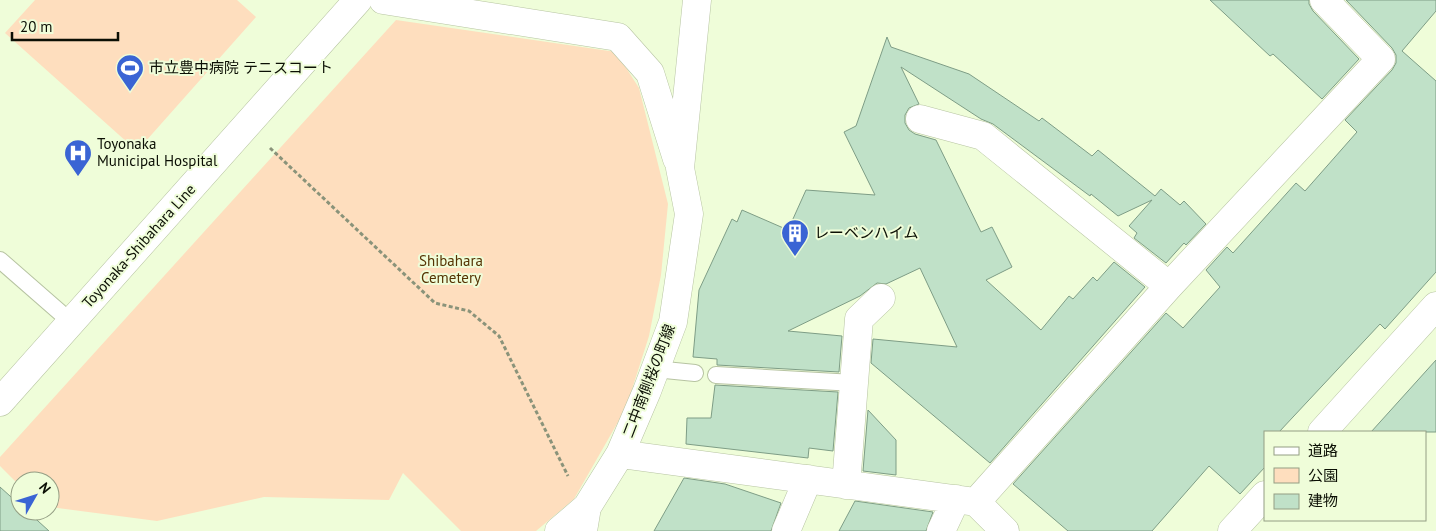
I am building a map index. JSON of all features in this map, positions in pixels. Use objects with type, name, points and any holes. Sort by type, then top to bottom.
[{"type":"street","name":"Toyonaka-Shibahara Line","points":[[0,402],[358,0]]},
{"type":"street","points":[[383,0],[618,37],[650,74],[680,168]]},
{"type":"street","name":"二中南側桜の町線","points":[[697,0],[680,168],[690,214],[673,322],[620,454],[966,501]]},
{"type":"street","points":[[941,531],[966,501],[1170,286],[1381,59],[1324,0]]},
{"type":"street","points":[[920,118],[983,136],[1170,286]]},
{"type":"street","points":[[846,485],[859,319],[881,298]]},
{"type":"street","points":[[1323,431],[1436,306]]},
{"type":"street","points":[[559,531],[585,519],[620,454]]},
{"type":"street","points":[[786,531],[808,479]]},
{"type":"street","points":[[1232,531],[1264,496]]},
{"type":"street","points":[[966,501],[1005,531]]},
{"type":"lane","points":[[0,260],[71,322]]},
{"type":"lane","points":[[655,369],[694,373]]},
{"type":"lane","points":[[716,374],[854,382]]},
{"type":"path","points":[[268,146],[435,303],[469,311],[499,336],[562,466],[585,519]]},
{"type":"green space","name":"市立豊中病院 テニスコート","points":[[35,0],[237,0],[256,17],[137,151],[5,33]]},
{"type":"green space","name":"Shibahara Cemetery","points":[[396,20],[616,52],[639,88],[668,204],[661,275],[649,336],[626,408],[574,499],[536,531],[461,531],[403,473],[389,500],[264,497],[157,521],[60,508],[60,471],[10,471],[10,476],[0,466],[0,457]]},
{"type":"building","points":[[1210,0],[1309,0],[1313,11],[1359,59],[1322,99],[1273,54],[1270,56]]},
{"type":"building","points":[[1346,0],[1436,0],[1436,11],[1402,51],[1436,81],[1436,272],[1385,329],[1380,324],[1280,431],[1264,431],[1264,468],[1240,494],[1209,466],[1152,531],[1068,531],[1013,484],[1166,313],[1183,328],[1220,287],[1206,270],[1227,247],[1233,253],[1296,183],[1305,191],[1357,132],[1345,120],[1392,70],[1396,63],[1396,55],[1392,48]]},
{"type":"building","points":[[887,37],[891,47],[969,74],[1039,121],[1042,118],[1092,156],[1098,150],[1155,196],[1161,189],[1180,205],[1184,201],[1206,224],[1186,245],[1184,243],[1166,263],[1134,238],[1137,233],[1129,226],[1152,200],[1118,216],[1091,194],[1090,196],[993,124],[981,119],[901,67],[919,104],[909,108],[905,115],[905,123],[909,130],[915,134],[936,140],[981,232],[992,227],[1012,267],[986,280],[1041,330],[1069,296],[1073,299],[1093,277],[1097,281],[1114,262],[1145,287],[990,463],[871,363],[873,339],[957,347],[920,268],[886,284],[877,283],[860,296],[788,331],[842,336],[839,372],[717,365],[717,359],[693,357],[699,290],[732,219],[737,222],[742,210],[788,230],[806,190],[875,195],[844,132],[856,126]]},
{"type":"building","points":[[1436,360],[1436,432],[1372,431]]},
{"type":"building","points":[[715,385],[838,392],[833,451],[809,448],[808,458],[686,444],[687,418],[711,418]]},
{"type":"building","points":[[868,410],[896,440],[896,475],[863,471]]},
{"type":"building","points":[[684,478],[725,484],[781,503],[771,531],[654,531]]},
{"type":"building","points":[[0,487],[10,496],[10,521],[38,521],[49,531],[0,531]]},
{"type":"building","points":[[855,501],[933,512],[926,531],[839,531]]},
{"type":"place","name":"市立豊中病院 テニスコート","points":[[130,92]]},
{"type":"place","name":"Toyonaka Municipal Hospital","points":[[78,177]]},
{"type":"place","name":"レーベンハイム","points":[[795,257]]}]
